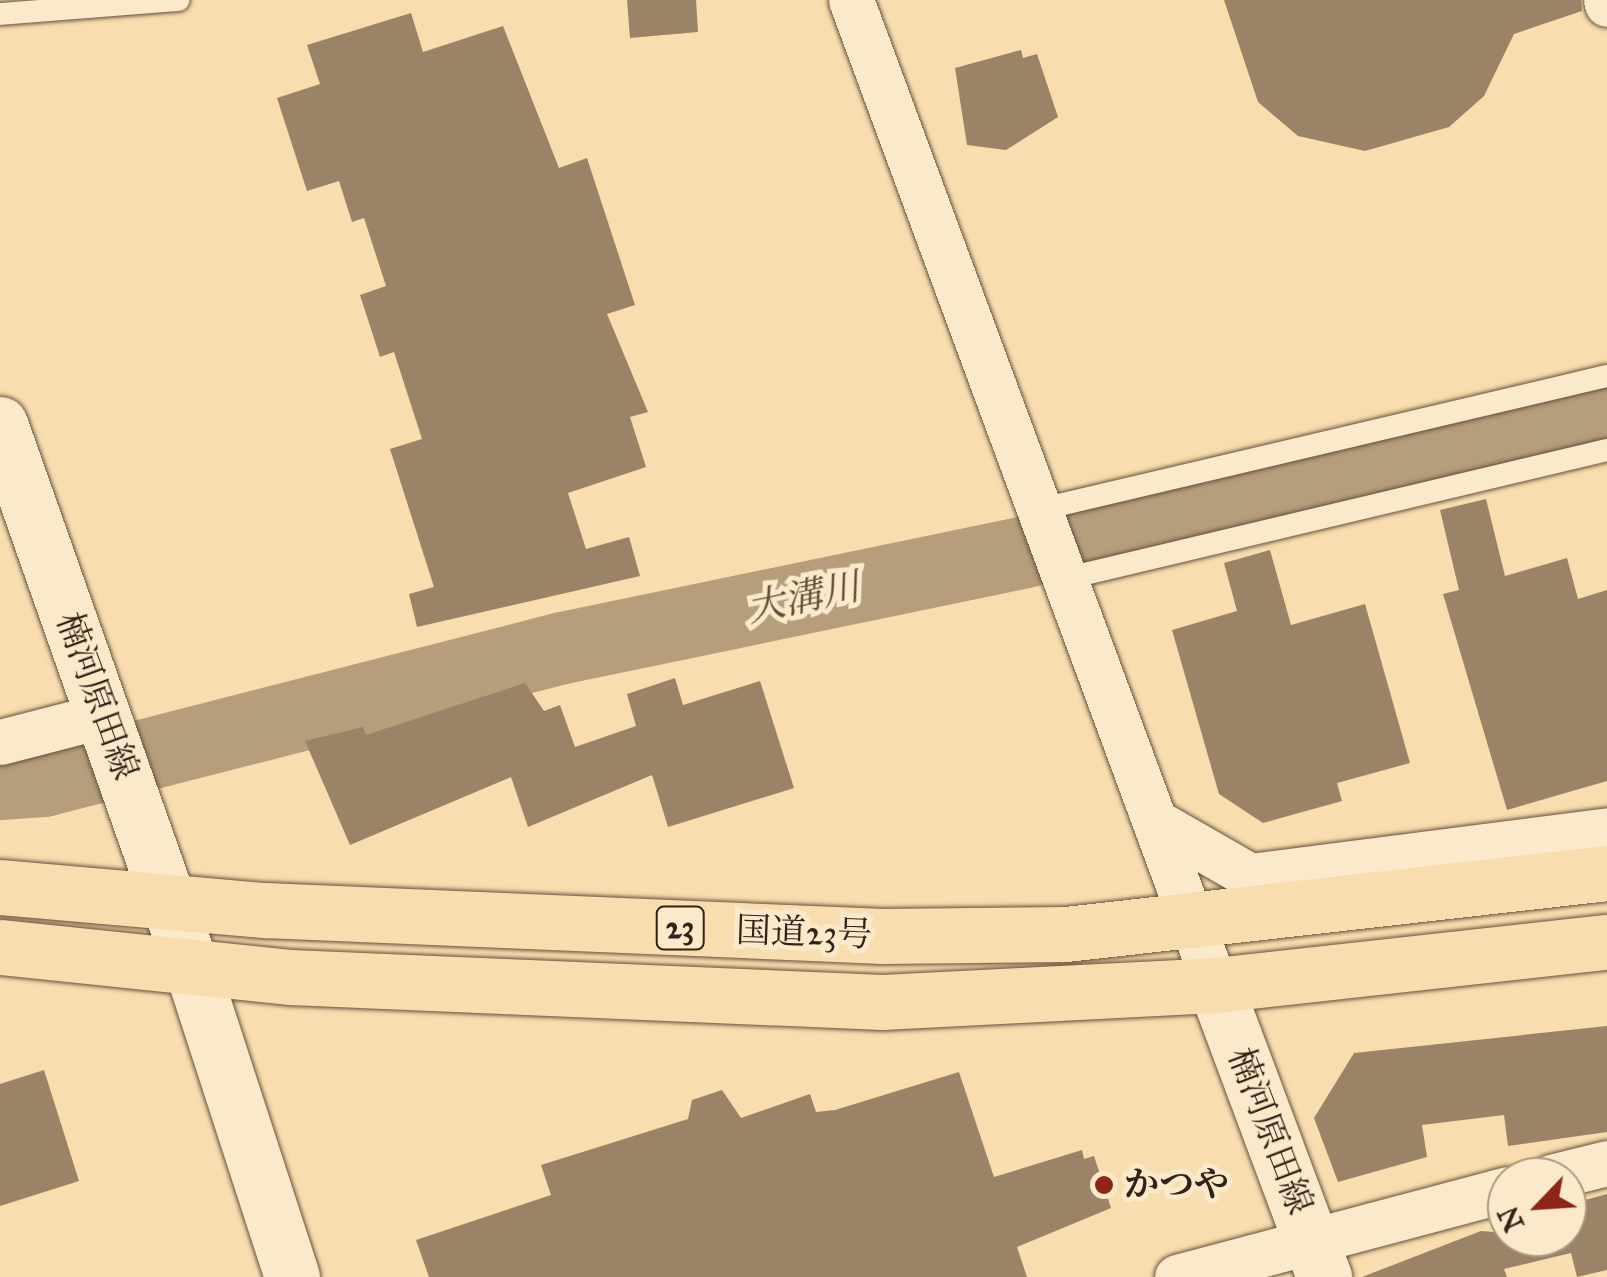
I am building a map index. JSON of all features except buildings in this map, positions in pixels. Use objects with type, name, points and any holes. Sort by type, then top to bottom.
[{"type":"highway","name":"国道23号","points":[[0,886],[168,902],[882,936],[1192,922],[1607,873]]},
{"type":"highway","name":"国道23号","points":[[0,947],[192,968],[716,1002],[1214,985],[1607,942]]},
{"type":"main road","name":"楠河原田線","points":[[0,424],[139,813],[292,1277]]},
{"type":"main road","name":"楠河原田線","points":[[1214,985],[1317,1258]]},
{"type":"street","points":[[851,0],[1066,573],[1214,985]]},
{"type":"street","points":[[0,742],[107,721]]},
{"type":"street","points":[[1156,822],[1250,876],[1607,830]]},
{"type":"street","points":[[1177,1277],[1317,1258],[1487,1195]]},
{"type":"lane","points":[[0,14],[178,0]]},
{"type":"lane","points":[[1044,514],[1607,376]]},
{"type":"lane","points":[[1066,573],[1607,450]]},
{"type":"waterway","name":"大溝川","points":[[0,784],[44,781],[563,648],[1025,552],[1607,413]]},
{"type":"place","name":"かつや","points":[[1104,1185]]}]
